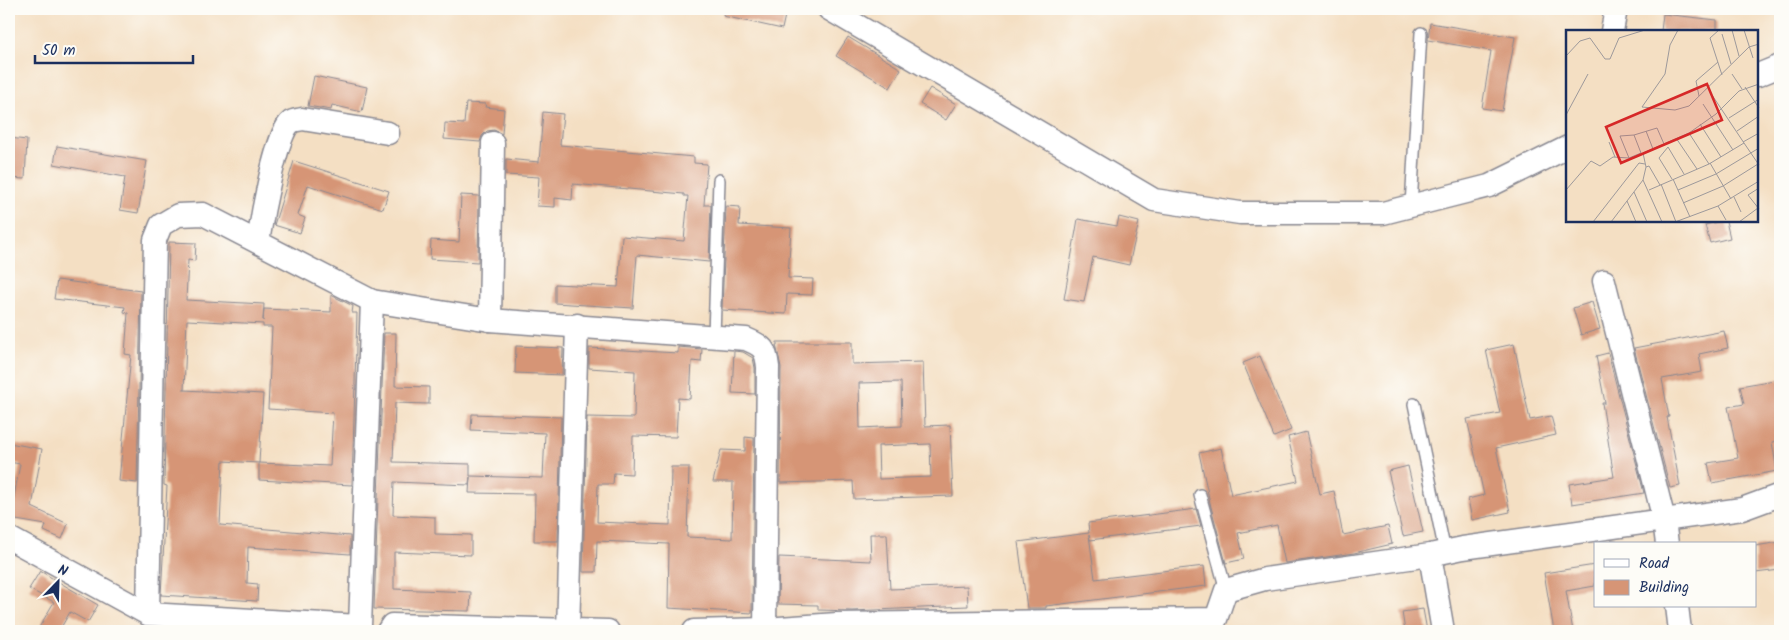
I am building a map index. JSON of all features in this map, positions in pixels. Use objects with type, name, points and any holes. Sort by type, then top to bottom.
[{"type":"street","points":[[829,9],[1154,200],[1240,213],[1382,213],[1488,186],[1566,148]]},
{"type":"street","points":[[1612,30],[1616,9]]},
{"type":"street","points":[[1759,74],[1780,66]]},
{"type":"street","points":[[258,242],[268,182],[285,130],[291,122],[302,119],[388,133]]},
{"type":"street","points":[[490,320],[493,143]]},
{"type":"street","points":[[148,614],[155,240],[162,225],[178,215],[203,214],[372,301],[490,320],[714,336],[746,339],[756,343],[767,354],[768,367],[765,629]]},
{"type":"street","points":[[1604,281],[1664,520],[1667,542]]},
{"type":"street","points":[[360,626],[372,301]]},
{"type":"street","points":[[568,631],[577,326]]},
{"type":"street","points":[[694,631],[799,629],[837,624],[985,627],[1217,625],[1226,590],[1265,579],[1437,554],[1462,548],[1742,509],[1780,496]]},
{"type":"street","points":[[9,538],[148,614],[390,628],[608,631]]},
{"type":"street","points":[[1437,554],[1443,631]]},
{"type":"street","points":[[1677,608],[1680,631]]},
{"type":"lane","points":[[1411,206],[1421,33]]},
{"type":"lane","points":[[714,336],[719,180]]},
{"type":"lane","points":[[1414,404],[1437,554]]},
{"type":"lane","points":[[1200,495],[1226,590]]},
{"type":"building","points":[[724,9],[777,9],[786,11],[782,29],[723,16]]},
{"type":"building","points":[[1663,14],[1717,20],[1717,30],[1661,30]]},
{"type":"building","points":[[1430,23],[1515,37],[1502,111],[1482,108],[1491,51],[1428,40]]},
{"type":"building","points":[[848,37],[901,69],[890,88],[836,56]]},
{"type":"building","points":[[314,76],[367,87],[362,112],[332,105],[331,110],[308,106]]},
{"type":"building","points":[[930,88],[956,104],[946,120],[920,104]]},
{"type":"building","points":[[466,103],[486,104],[485,107],[504,109],[502,134],[494,130],[487,131],[482,136],[480,142],[444,139],[445,123],[464,124]]},
{"type":"building","points":[[543,112],[563,114],[560,145],[694,157],[694,163],[707,164],[704,205],[711,205],[709,262],[637,255],[633,308],[555,303],[555,284],[618,287],[622,236],[684,241],[688,196],[684,196],[684,194],[573,184],[572,200],[555,198],[555,207],[537,206],[539,177],[506,175],[506,159],[539,162]]},
{"type":"building","points":[[9,138],[27,140],[25,179],[9,178]]},
{"type":"building","points":[[57,146],[147,161],[138,213],[120,210],[125,177],[54,164]]},
{"type":"building","points":[[294,161],[389,191],[383,209],[308,185],[298,215],[305,218],[300,233],[274,225]]},
{"type":"building","points":[[461,195],[479,196],[478,262],[430,259],[431,240],[459,242]]},
{"type":"building","points":[[726,206],[740,207],[739,225],[791,228],[788,278],[813,279],[812,295],[787,294],[786,314],[722,310]]},
{"type":"building","points":[[1119,217],[1139,222],[1129,265],[1093,257],[1084,302],[1064,299],[1078,219],[1117,226]]},
{"type":"building","points":[[1726,222],[1730,238],[1710,243],[1705,225]]},
{"type":"building","points":[[169,242],[196,243],[195,261],[188,260],[186,300],[264,304],[263,321],[264,309],[331,312],[331,295],[353,306],[352,313],[357,313],[352,485],[259,480],[259,463],[223,461],[220,525],[350,536],[350,554],[248,547],[247,583],[258,584],[257,601],[161,595],[167,486],[164,485]],"holes":[[[187,320],[263,324],[263,327],[272,327],[268,409],[333,413],[330,466],[259,463],[263,394],[184,390]]]},
{"type":"building","points":[[57,280],[141,291],[137,483],[119,481],[131,355],[125,354],[128,313],[124,312],[125,307],[54,299]]},
{"type":"building","points":[[1592,302],[1600,329],[1581,335],[1573,308]]},
{"type":"building","points":[[1724,331],[1728,348],[1699,354],[1702,372],[1662,379],[1680,486],[1670,488],[1634,348]]},
{"type":"building","points":[[384,333],[396,333],[395,386],[429,387],[429,404],[395,403],[393,462],[470,464],[470,476],[543,478],[545,433],[471,430],[472,414],[561,417],[558,541],[534,541],[535,494],[469,493],[470,477],[469,485],[394,482],[393,515],[435,517],[435,534],[471,535],[471,555],[394,552],[394,589],[471,592],[470,611],[374,609]]},
{"type":"building","points":[[777,342],[852,342],[852,364],[923,362],[925,426],[950,425],[953,496],[854,499],[853,481],[780,483],[781,367]],"holes":[[[901,382],[902,426],[860,428],[859,383]],[[930,444],[931,477],[879,479],[878,446]]]},
{"type":"building","points":[[1514,344],[1530,420],[1551,416],[1556,435],[1496,448],[1510,512],[1472,520],[1468,499],[1484,495],[1467,419],[1500,413],[1486,350]]},
{"type":"building","points":[[516,346],[563,348],[562,375],[515,373]]},
{"type":"building","points":[[678,347],[702,349],[701,362],[692,361],[690,399],[678,398],[676,437],[633,436],[632,474],[614,473],[613,484],[598,484],[597,522],[670,525],[671,467],[689,467],[687,537],[732,539],[733,482],[713,482],[721,450],[745,451],[745,437],[754,438],[752,613],[668,608],[669,544],[597,541],[596,572],[583,572],[587,417],[634,418],[635,371],[589,368],[589,348],[678,353]]},
{"type":"building","points":[[734,351],[743,352],[753,358],[755,394],[732,393]]},
{"type":"building","points":[[1608,353],[1644,493],[1572,504],[1569,484],[1614,477],[1602,403],[1605,403],[1596,356]]},
{"type":"building","points":[[1260,356],[1291,430],[1274,437],[1243,363]]},
{"type":"building","points":[[1780,379],[1780,440],[1772,442],[1777,471],[1712,483],[1708,463],[1738,458],[1728,407],[1744,404],[1740,386]]},
{"type":"building","points":[[1306,432],[1320,494],[1334,491],[1343,535],[1388,526],[1392,544],[1354,553],[1285,563],[1277,525],[1238,533],[1244,559],[1226,563],[1199,453],[1221,448],[1231,495],[1298,481],[1288,437]]},
{"type":"building","points":[[9,443],[42,449],[32,507],[68,524],[62,539],[44,531],[46,525],[10,519],[20,464],[9,462]]},
{"type":"building","points":[[1408,466],[1423,532],[1403,536],[1388,471]]},
{"type":"building","points":[[1196,509],[1201,526],[1090,540],[1089,535],[1095,579],[1204,566],[1206,586],[1046,606],[1046,608],[1027,608],[1018,542],[1089,533],[1088,523]]},
{"type":"building","points":[[870,534],[887,534],[890,589],[967,586],[968,606],[852,611],[818,610],[818,605],[778,604],[779,557],[871,561]]},
{"type":"building","points":[[1780,542],[1780,570],[1756,573],[1756,546]]},
{"type":"building","points":[[1594,565],[1594,586],[1566,591],[1573,631],[1554,631],[1544,573]]},
{"type":"building","points":[[40,571],[98,605],[88,622],[70,612],[59,631],[37,631],[54,602],[29,589]]},
{"type":"building","points":[[1423,609],[1427,631],[1405,631],[1402,612]]}]
